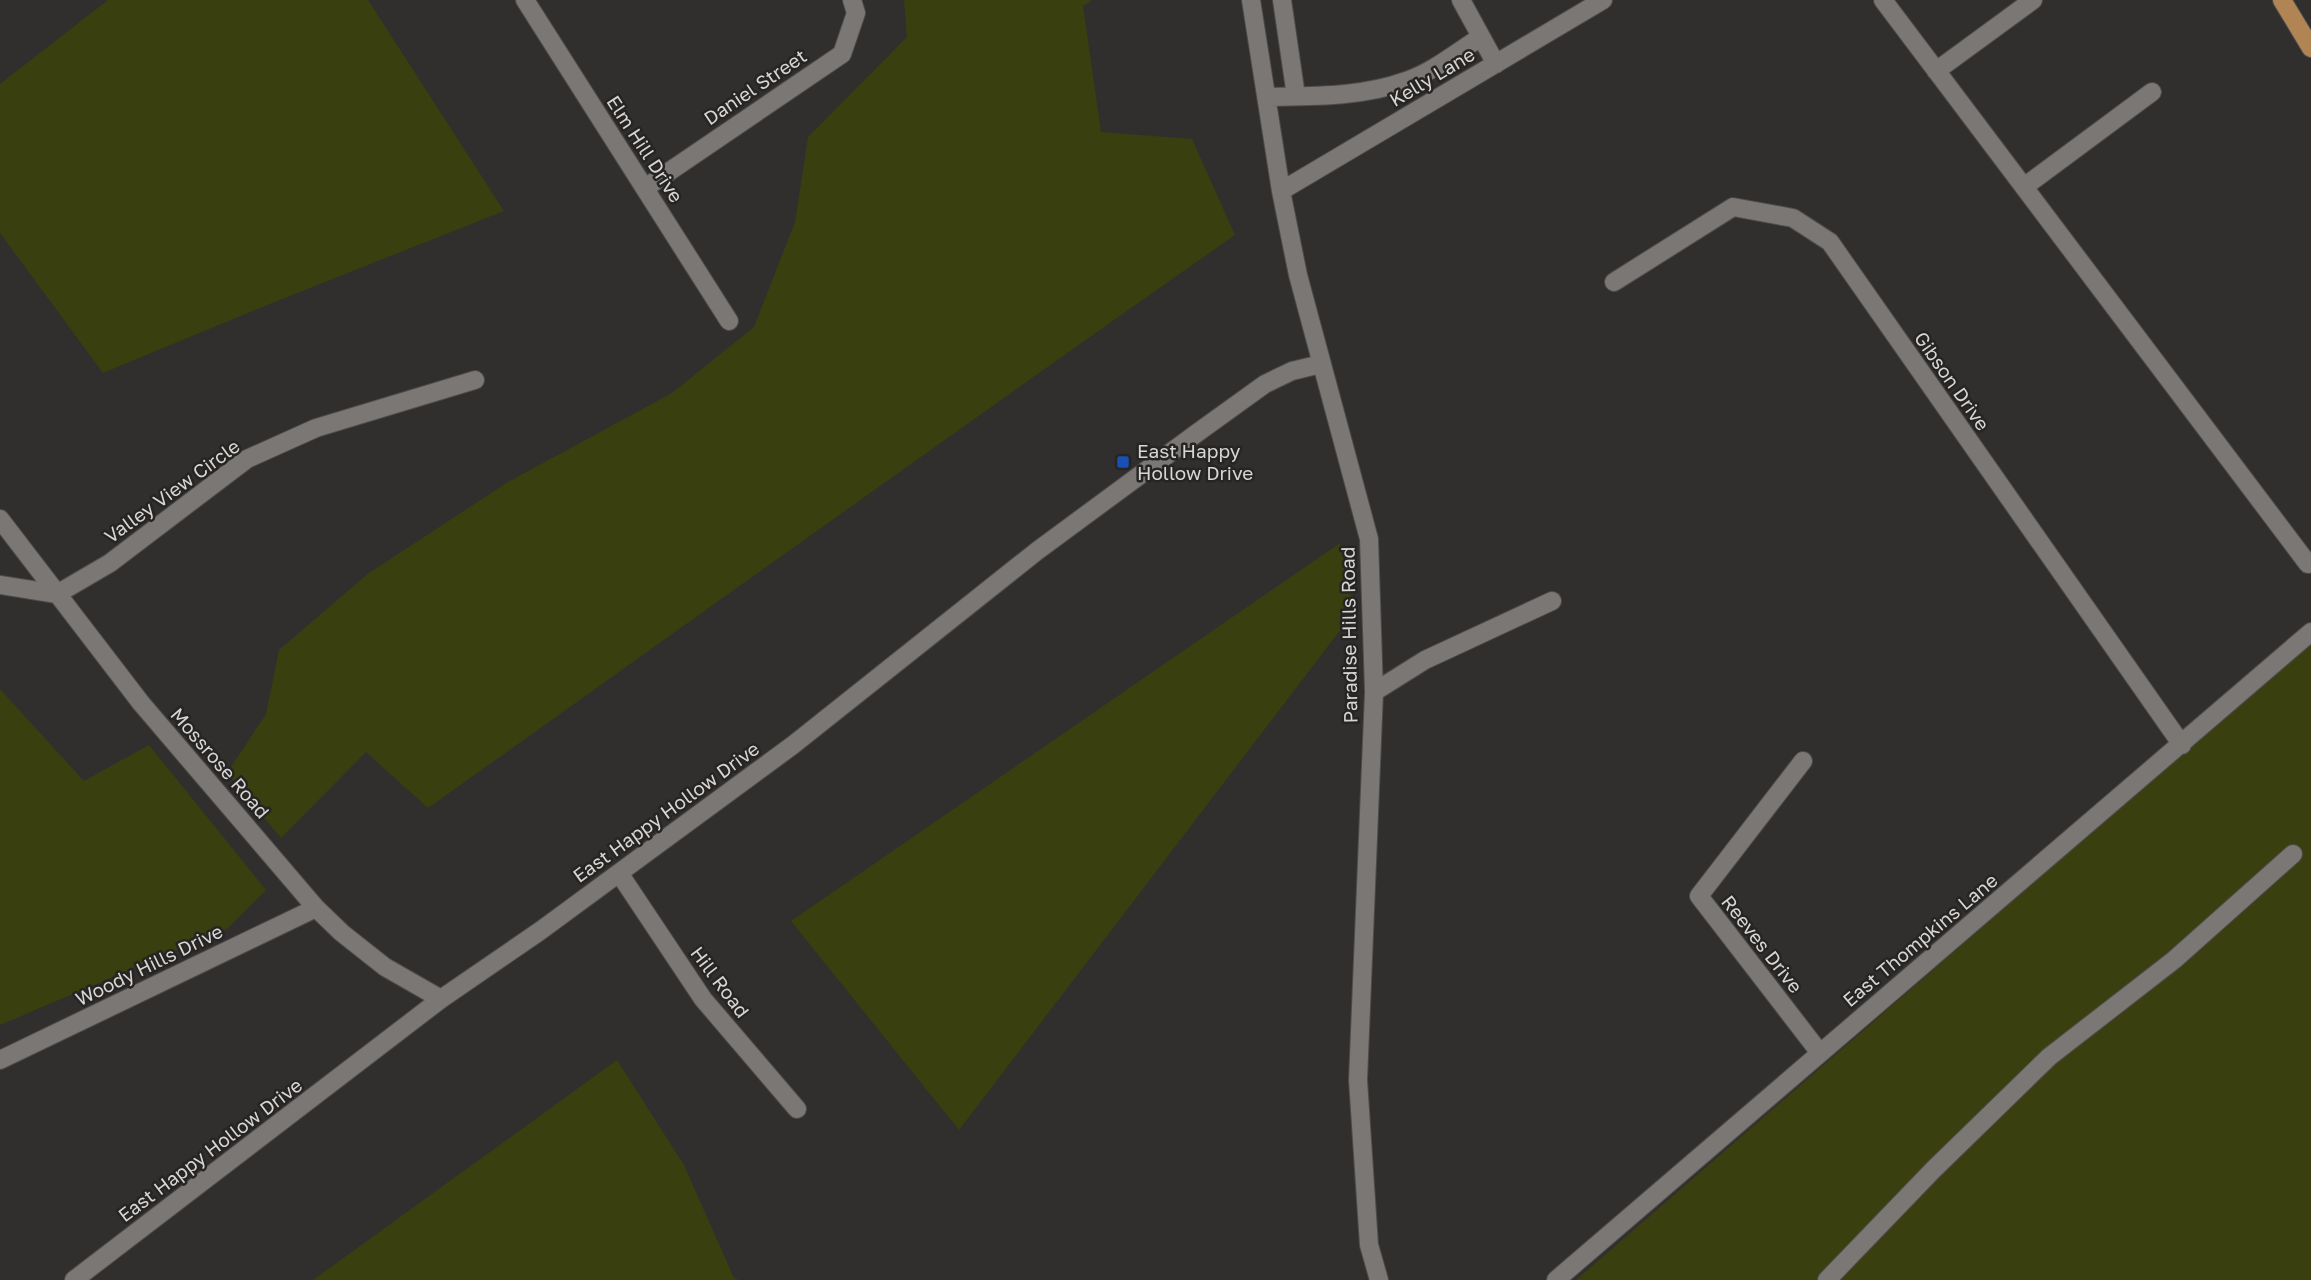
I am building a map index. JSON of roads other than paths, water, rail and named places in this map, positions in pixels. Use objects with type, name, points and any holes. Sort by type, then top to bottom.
[{"type":"main road","points":[[2282,0],[2311,48]]},
{"type":"street","name":"Elm Hill Drive","points":[[525,0],[729,321]]},
{"type":"street","name":"Daniel Street","points":[[645,188],[842,54],[856,13],[852,0]]},
{"type":"street","name":"Paradise Hills Road","points":[[1251,0],[1281,191],[1298,275],[1369,539],[1374,692],[1358,1080],[1369,1245],[1379,1280]]},
{"type":"street","points":[[1282,0],[1296,96]]},
{"type":"street","points":[[1461,0],[1496,64]]},
{"type":"street","name":"Kelly Lane","points":[[1281,191],[1603,0]]},
{"type":"street","points":[[1884,0],[2308,564],[2311,562]]},
{"type":"street","points":[[1936,71],[2033,0]]},
{"type":"street","points":[[1256,27],[1285,23]]},
{"type":"street","points":[[1266,97],[1345,94],[1405,82],[1481,37]]},
{"type":"street","points":[[2024,187],[2152,92]]},
{"type":"street","name":"Gibson Drive","points":[[1614,282],[1733,207],[1793,218],[1830,243],[2182,745]]},
{"type":"street","name":"East Happy Hollow Drive","points":[[74,1280],[441,999],[620,873],[793,745],[1037,551],[1197,433],[1265,384],[1292,371],[1321,364]]},
{"type":"street","name":"Valley View Circle","points":[[57,594],[110,563],[247,459],[316,428],[475,380]]},
{"type":"street","name":"Mossrose Road","points":[[0,520],[141,703],[316,908],[342,933],[385,967],[441,999]]},
{"type":"street","points":[[0,584],[57,594]]},
{"type":"street","points":[[1374,692],[1425,660],[1552,601]]},
{"type":"street","name":"East Thompkins Lane","points":[[1556,1280],[2311,632]]},
{"type":"street","name":"Reeves Drive","points":[[1803,761],[1699,896],[1819,1053]]},
{"type":"street","points":[[1827,1280],[1933,1170],[2049,1057],[2174,960],[2292,855]]},
{"type":"street","name":"Hill Road","points":[[620,873],[703,999],[797,1109]]},
{"type":"street","name":"Woody Hills Drive","points":[[0,1060],[316,908]]},
{"type":"place","name":"East Happy Hollow Drive","points":[[1123,462]]}]
